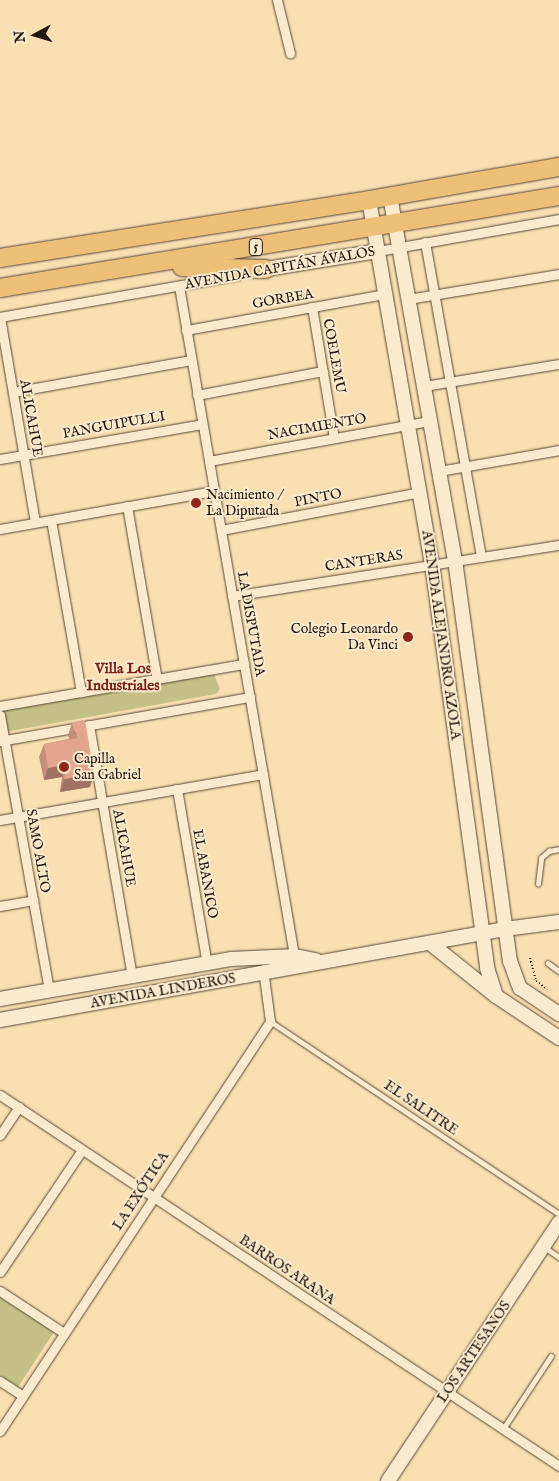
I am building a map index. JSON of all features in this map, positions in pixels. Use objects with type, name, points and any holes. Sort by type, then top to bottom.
[{"type":"highway","name":"5","points":[[0,258],[369,200],[559,167]]},
{"type":"highway","name":"AVENIDA CAPITÁN ÁVALOS","points":[[0,288],[374,228],[559,196]]},
{"type":"highway","points":[[139,266],[266,269]]},
{"type":"main road","name":"AVENIDA ALEJANDRO AZOLA","points":[[390,196],[454,560],[512,971],[520,988],[558,1010]]},
{"type":"main road","name":"AVENIDA ALEJANDRO AZOLA","points":[[369,200],[432,564],[487,968],[496,996]]},
{"type":"main road","name":"AVENIDA CAPITÁN ÁVALOS","points":[[266,269],[378,251]]},
{"type":"main road","name":"AVENIDA LINDEROS","points":[[0,999],[132,976],[261,957],[326,962],[505,929],[559,922]]},
{"type":"main road","points":[[430,943],[496,996],[559,1038]]},
{"type":"main road","name":"AVENIDA LINDEROS","points":[[0,1020],[263,973],[296,961]]},
{"type":"main road","name":"LOS ARTESANOS","points":[[388,1481],[559,1224]]},
{"type":"street","points":[[277,0],[290,53]]},
{"type":"street","name":"AVENIDA CAPITÁN ÁVALOS","points":[[378,251],[559,219]]},
{"type":"street","points":[[425,242],[481,556]]},
{"type":"street","name":"AVENIDA CAPITÁN ÁVALOS","points":[[0,317],[266,269]]},
{"type":"street","points":[[408,299],[559,274]]},
{"type":"street","name":"LA DISPUTADA","points":[[179,286],[296,961]]},
{"type":"street","name":"GORBEA","points":[[186,330],[385,294]]},
{"type":"street","name":"COELEMU","points":[[312,307],[334,438]]},
{"type":"street","name":"ALICAHUE","points":[[0,317],[35,522]]},
{"type":"street","points":[[13,392],[191,360]]},
{"type":"street","points":[[424,386],[559,364]]},
{"type":"street","points":[[198,395],[323,372]]},
{"type":"street","name":"NACIMIENTO","points":[[209,461],[430,420]]},
{"type":"street","name":"PANGUIPULLI","points":[[0,459],[202,424]]},
{"type":"street","points":[[439,471],[559,450]]},
{"type":"street","points":[[0,529],[214,491]]},
{"type":"street","name":"PINTO","points":[[221,530],[420,492]]},
{"type":"street","points":[[127,506],[157,679]]},
{"type":"street","points":[[51,520],[81,692]]},
{"type":"street","name":"CANTERAS","points":[[232,596],[559,545]]},
{"type":"street","points":[[0,706],[244,664]]},
{"type":"street","points":[[2,740],[250,697]]},
{"type":"street","name":"SAMO ALTO","points":[[0,715],[2,740],[18,817],[49,991]]},
{"type":"street","name":"ALICAHUE","points":[[89,725],[132,976]]},
{"type":"street","points":[[0,820],[263,774]]},
{"type":"street","name":"EL ABANICO","points":[[177,789],[207,964]]},
{"type":"street","points":[[0,906],[33,900]]},
{"type":"street","points":[[261,957],[270,1020]]},
{"type":"street","name":"LA EXÓTICA","points":[[0,1431],[270,1020]]},
{"type":"street","name":"BARROS ARANA","points":[[0,1095],[559,1466]]},
{"type":"street","points":[[0,1135],[18,1107]]},
{"type":"street","points":[[0,1272],[82,1150]]},
{"type":"street","points":[[0,1291],[64,1333]]},
{"type":"street","points":[[0,1381],[23,1396]]},
{"type":"lane","points":[[538,884],[541,858],[549,852],[559,849]]},
{"type":"lane","points":[[548,963],[559,972]]},
{"type":"lane","name":"EL SALITRE","points":[[270,1020],[559,1214]]},
{"type":"lane","points":[[544,1246],[559,1257]]},
{"type":"lane","points":[[503,1429],[552,1356]]},
{"type":"path","points":[[530,958],[536,981],[552,993]]},
{"type":"shaded area","points":[[214,674],[220,689],[216,694],[0,733],[0,711]]},
{"type":"shaded area","points":[[0,1297],[54,1332],[18,1387],[0,1375]]},
{"type":"building","points":[[85,720],[94,774],[64,779],[67,764],[48,768],[44,744],[79,738],[72,723]]},
{"type":"place","name":"Nacimiento / La Diputada","points":[[196,503]]},
{"type":"place","name":"Colegio Leonardo Da Vinci","points":[[408,637]]},
{"type":"place","name":"Capilla San Gabriel","points":[[64,767]]},
{"type":"district","name":"Villa Los Industriales","points":[[123,676]]}]
